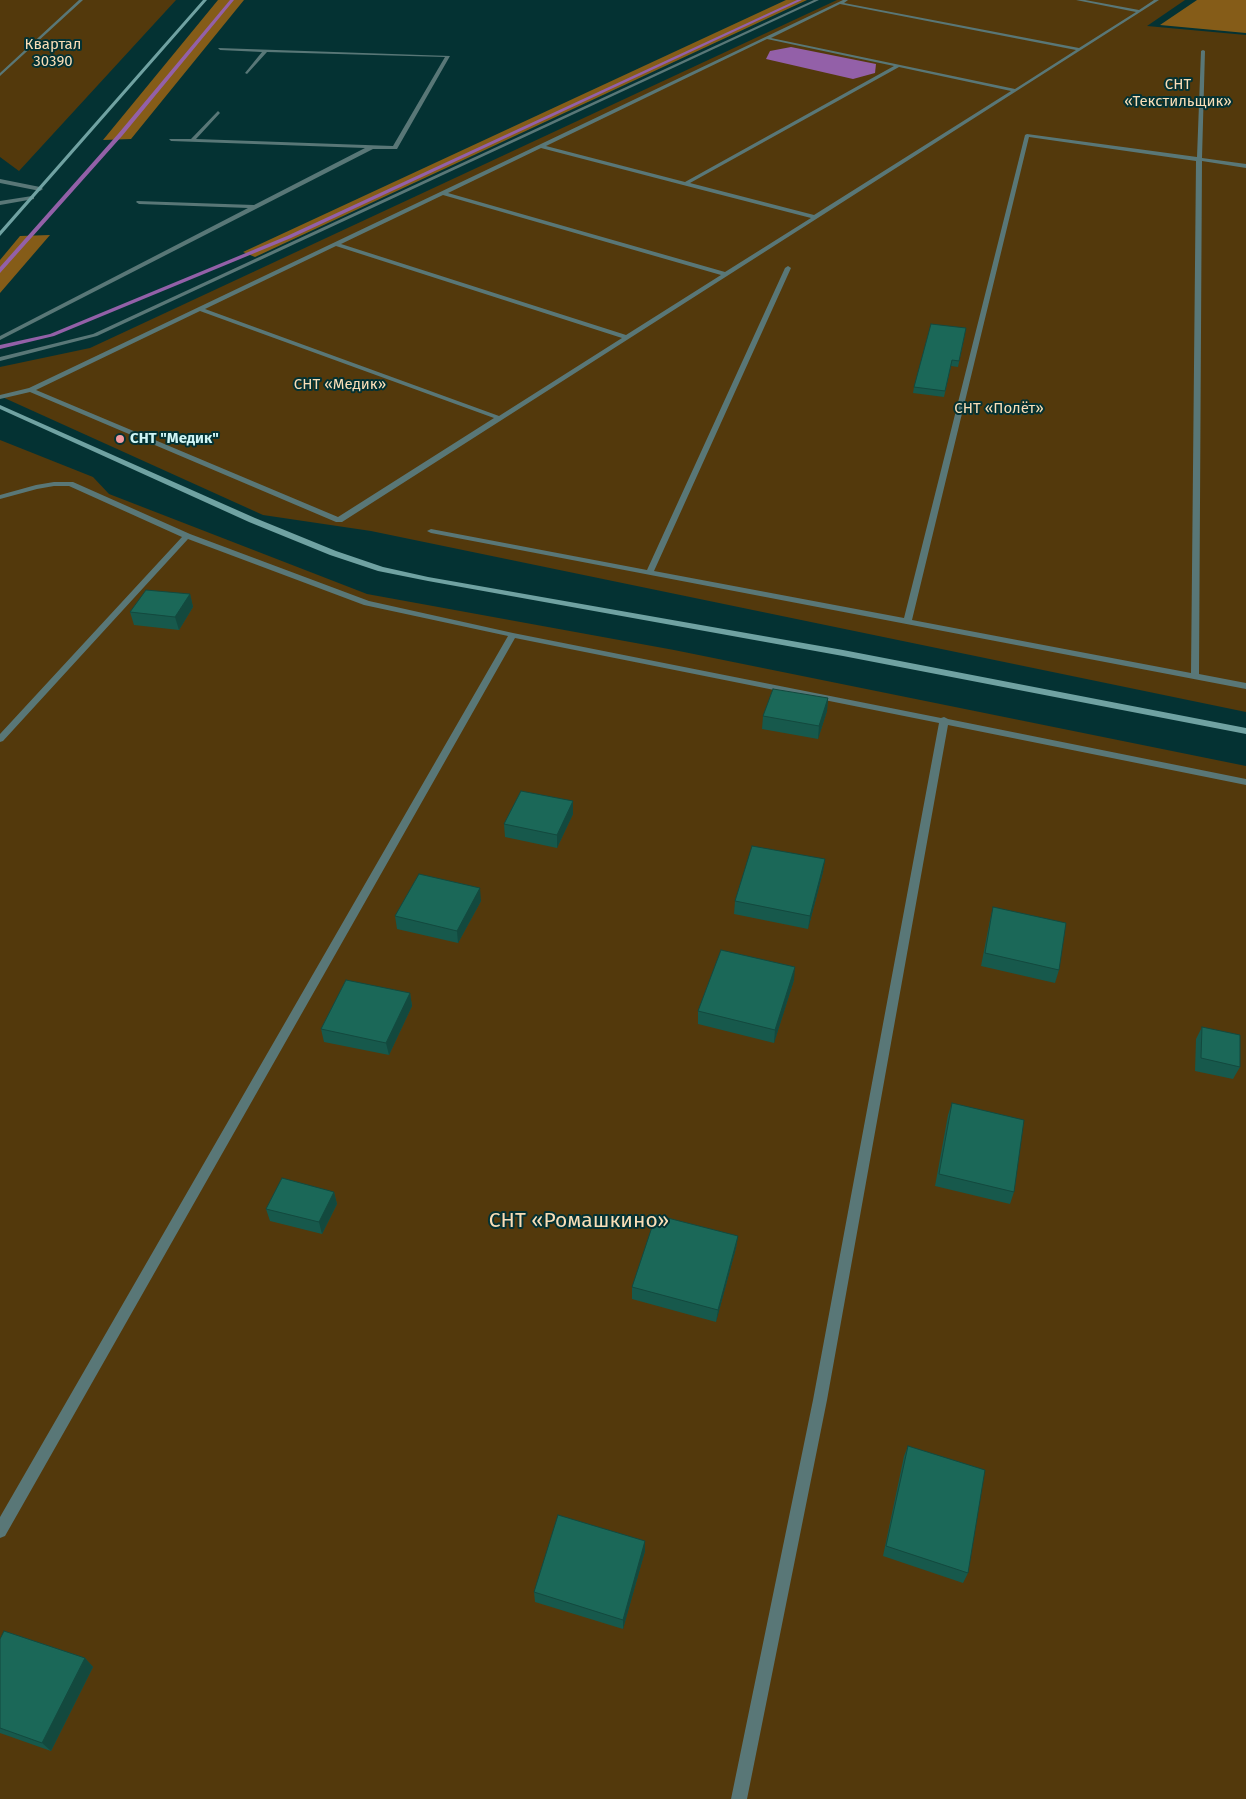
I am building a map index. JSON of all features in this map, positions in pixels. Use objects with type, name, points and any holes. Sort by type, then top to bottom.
[{"type":"street","points":[[0,75],[81,0]]},
{"type":"street","points":[[0,234],[205,0]]},
{"type":"street","points":[[0,359],[95,335],[817,0]]},
{"type":"street","points":[[1078,0],[1139,11]]},
{"type":"street","points":[[31,390],[339,520],[1156,0]]},
{"type":"street","points":[[0,397],[31,390],[843,1],[1080,49]]},
{"type":"street","points":[[766,38],[1015,90]]},
{"type":"street","points":[[171,140],[395,148],[448,56],[220,49]]},
{"type":"street","points":[[247,73],[266,50]]},
{"type":"street","points":[[1195,676],[1199,159],[1203,51]]},
{"type":"street","points":[[685,184],[898,66]]},
{"type":"street","points":[[192,141],[218,112]]},
{"type":"street","points":[[907,622],[1027,135],[1246,166]]},
{"type":"street","points":[[541,146],[814,217]]},
{"type":"street","points":[[0,338],[372,148]]},
{"type":"street","points":[[0,180],[40,189]]},
{"type":"street","points":[[442,193],[725,274]]},
{"type":"street","points":[[0,203],[32,198]]},
{"type":"street","points":[[139,202],[257,207]]},
{"type":"street","points":[[335,244],[626,337]]},
{"type":"street","points":[[650,572],[788,268]]},
{"type":"street","points":[[200,309],[499,418]]},
{"type":"street","points":[[0,407],[252,520],[333,553],[381,568],[428,580],[843,653],[1246,731]]},
{"type":"street","points":[[0,497],[36,487],[70,484],[187,536],[367,603],[514,635],[1246,782]]},
{"type":"street","points":[[431,531],[1246,686]]},
{"type":"street","points":[[0,739],[187,536]]},
{"type":"street","points":[[0,1531],[514,635]]},
{"type":"street","points":[[739,1799],[820,1400],[944,720]]},
{"type":"green space","name":"Квартал 30390","points":[[0,0],[176,0],[19,171],[0,157]]},
{"type":"green space","points":[[837,0],[1185,0],[1147,26],[1246,35],[1246,712],[371,531],[263,515],[0,396],[0,367],[90,348]]},
{"type":"green space","name":"СНТ «Ромашкино»","points":[[0,440],[93,477],[109,494],[367,594],[674,650],[1246,766],[1246,1799],[0,1799]]},
{"type":"shaded area","points":[[218,0],[244,0],[131,139],[103,140]]},
{"type":"shaded area","points":[[786,0],[807,0],[255,257],[243,252]]},
{"type":"shaded area","points":[[1197,0],[1246,0],[1246,33],[1160,25]]},
{"type":"shaded area","points":[[791,47],[876,64],[875,73],[853,79],[766,59],[770,51]]},
{"type":"shaded area","points":[[50,235],[0,293],[0,260],[20,236]]},
{"type":"building","points":[[931,324],[966,328],[959,361],[952,360],[945,391],[914,387]]},
{"type":"building","points":[[146,590],[190,594],[175,617],[130,612]]},
{"type":"building","points":[[773,689],[828,698],[819,726],[763,716]]},
{"type":"building","points":[[521,791],[573,801],[557,835],[504,824]]},
{"type":"building","points":[[752,846],[825,859],[810,916],[735,901]]},
{"type":"building","points":[[419,874],[480,888],[457,931],[395,916]]},
{"type":"building","points":[[993,907],[1066,923],[1059,970],[985,953]]},
{"type":"building","points":[[721,950],[795,967],[775,1030],[698,1011]]},
{"type":"building","points":[[346,980],[410,993],[386,1043],[321,1029]]},
{"type":"building","points":[[1202,1027],[1240,1035],[1240,1067],[1201,1058]]},
{"type":"building","points":[[952,1103],[1024,1120],[1014,1192],[939,1174]]},
{"type":"building","points":[[282,1178],[334,1192],[319,1222],[266,1209]]},
{"type":"building","points":[[656,1215],[738,1236],[718,1310],[632,1287]]},
{"type":"building","points":[[908,1446],[985,1470],[968,1573],[886,1546]]},
{"type":"building","points":[[558,1515],[645,1541],[623,1620],[534,1592]]},
{"type":"building","points":[[4,1631],[85,1658],[42,1743],[0,1728],[0,1639]]},
{"type":"waterway","points":[[0,271],[120,135],[232,0]]},
{"type":"waterway","points":[[0,347],[52,335],[289,237],[800,0]]},
{"type":"place","name":"СНТ \"Медик\"","points":[[120,439]]},
{"type":"park label","name":"СНТ «Текстильщик»","points":[[1178,94]]},
{"type":"park label","name":"СНТ «Медик»","points":[[340,385]]},
{"type":"park label","name":"СНТ «Полёт»","points":[[999,409]]}]
